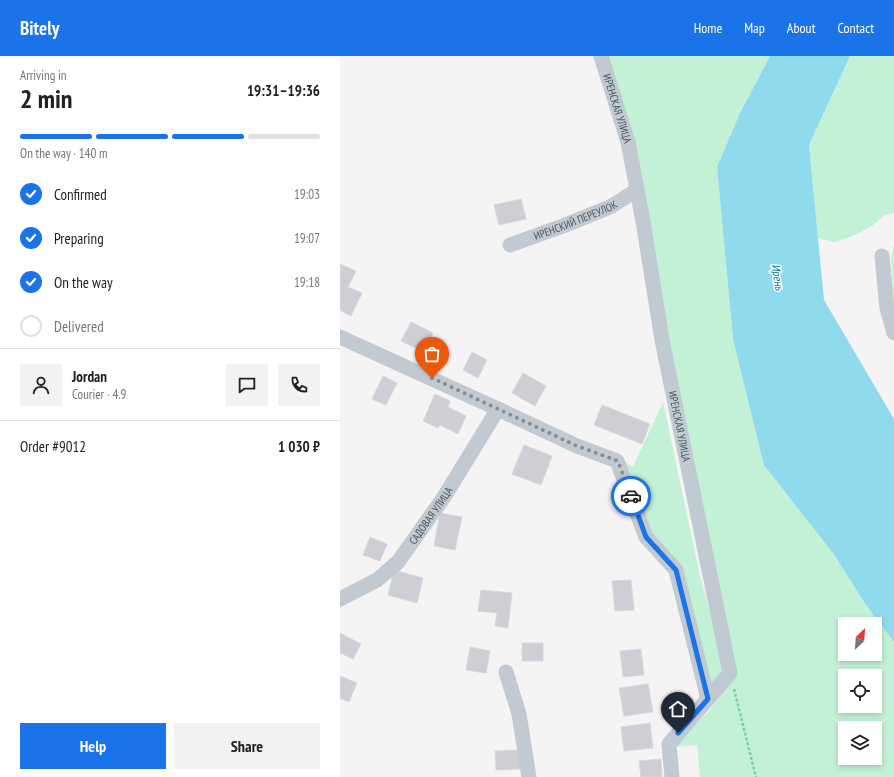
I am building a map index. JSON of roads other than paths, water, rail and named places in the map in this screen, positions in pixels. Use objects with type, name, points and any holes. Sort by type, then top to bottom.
[{"type":"street","name":"ИРЕНСКАЯ УЛИЦА","points":[[601,56],[628,142],[638,190],[662,340],[730,673],[708,699]]},
{"type":"street","name":"ИРЕНСКИЙ ПЕРЕУЛОК","points":[[510,245],[610,207],[638,190]]},
{"type":"street","points":[[882,256],[887,308],[894,333]]},
{"type":"street","points":[[340,337],[577,446],[618,461],[646,537],[676,570],[708,699],[668,744],[672,777]]},
{"type":"street","name":"САДОВАЯ УЛИЦА","points":[[340,599],[377,580],[398,562],[444,497],[498,409]]},
{"type":"street","points":[[506,672],[519,714],[529,777]]},
{"type":"water","name":"Ирень","points":[[770,56],[850,56],[809,145],[824,300],[894,419],[894,642],[882,626],[882,617],[875,617],[833,553],[764,465],[733,339],[717,167],[740,113]]}]
